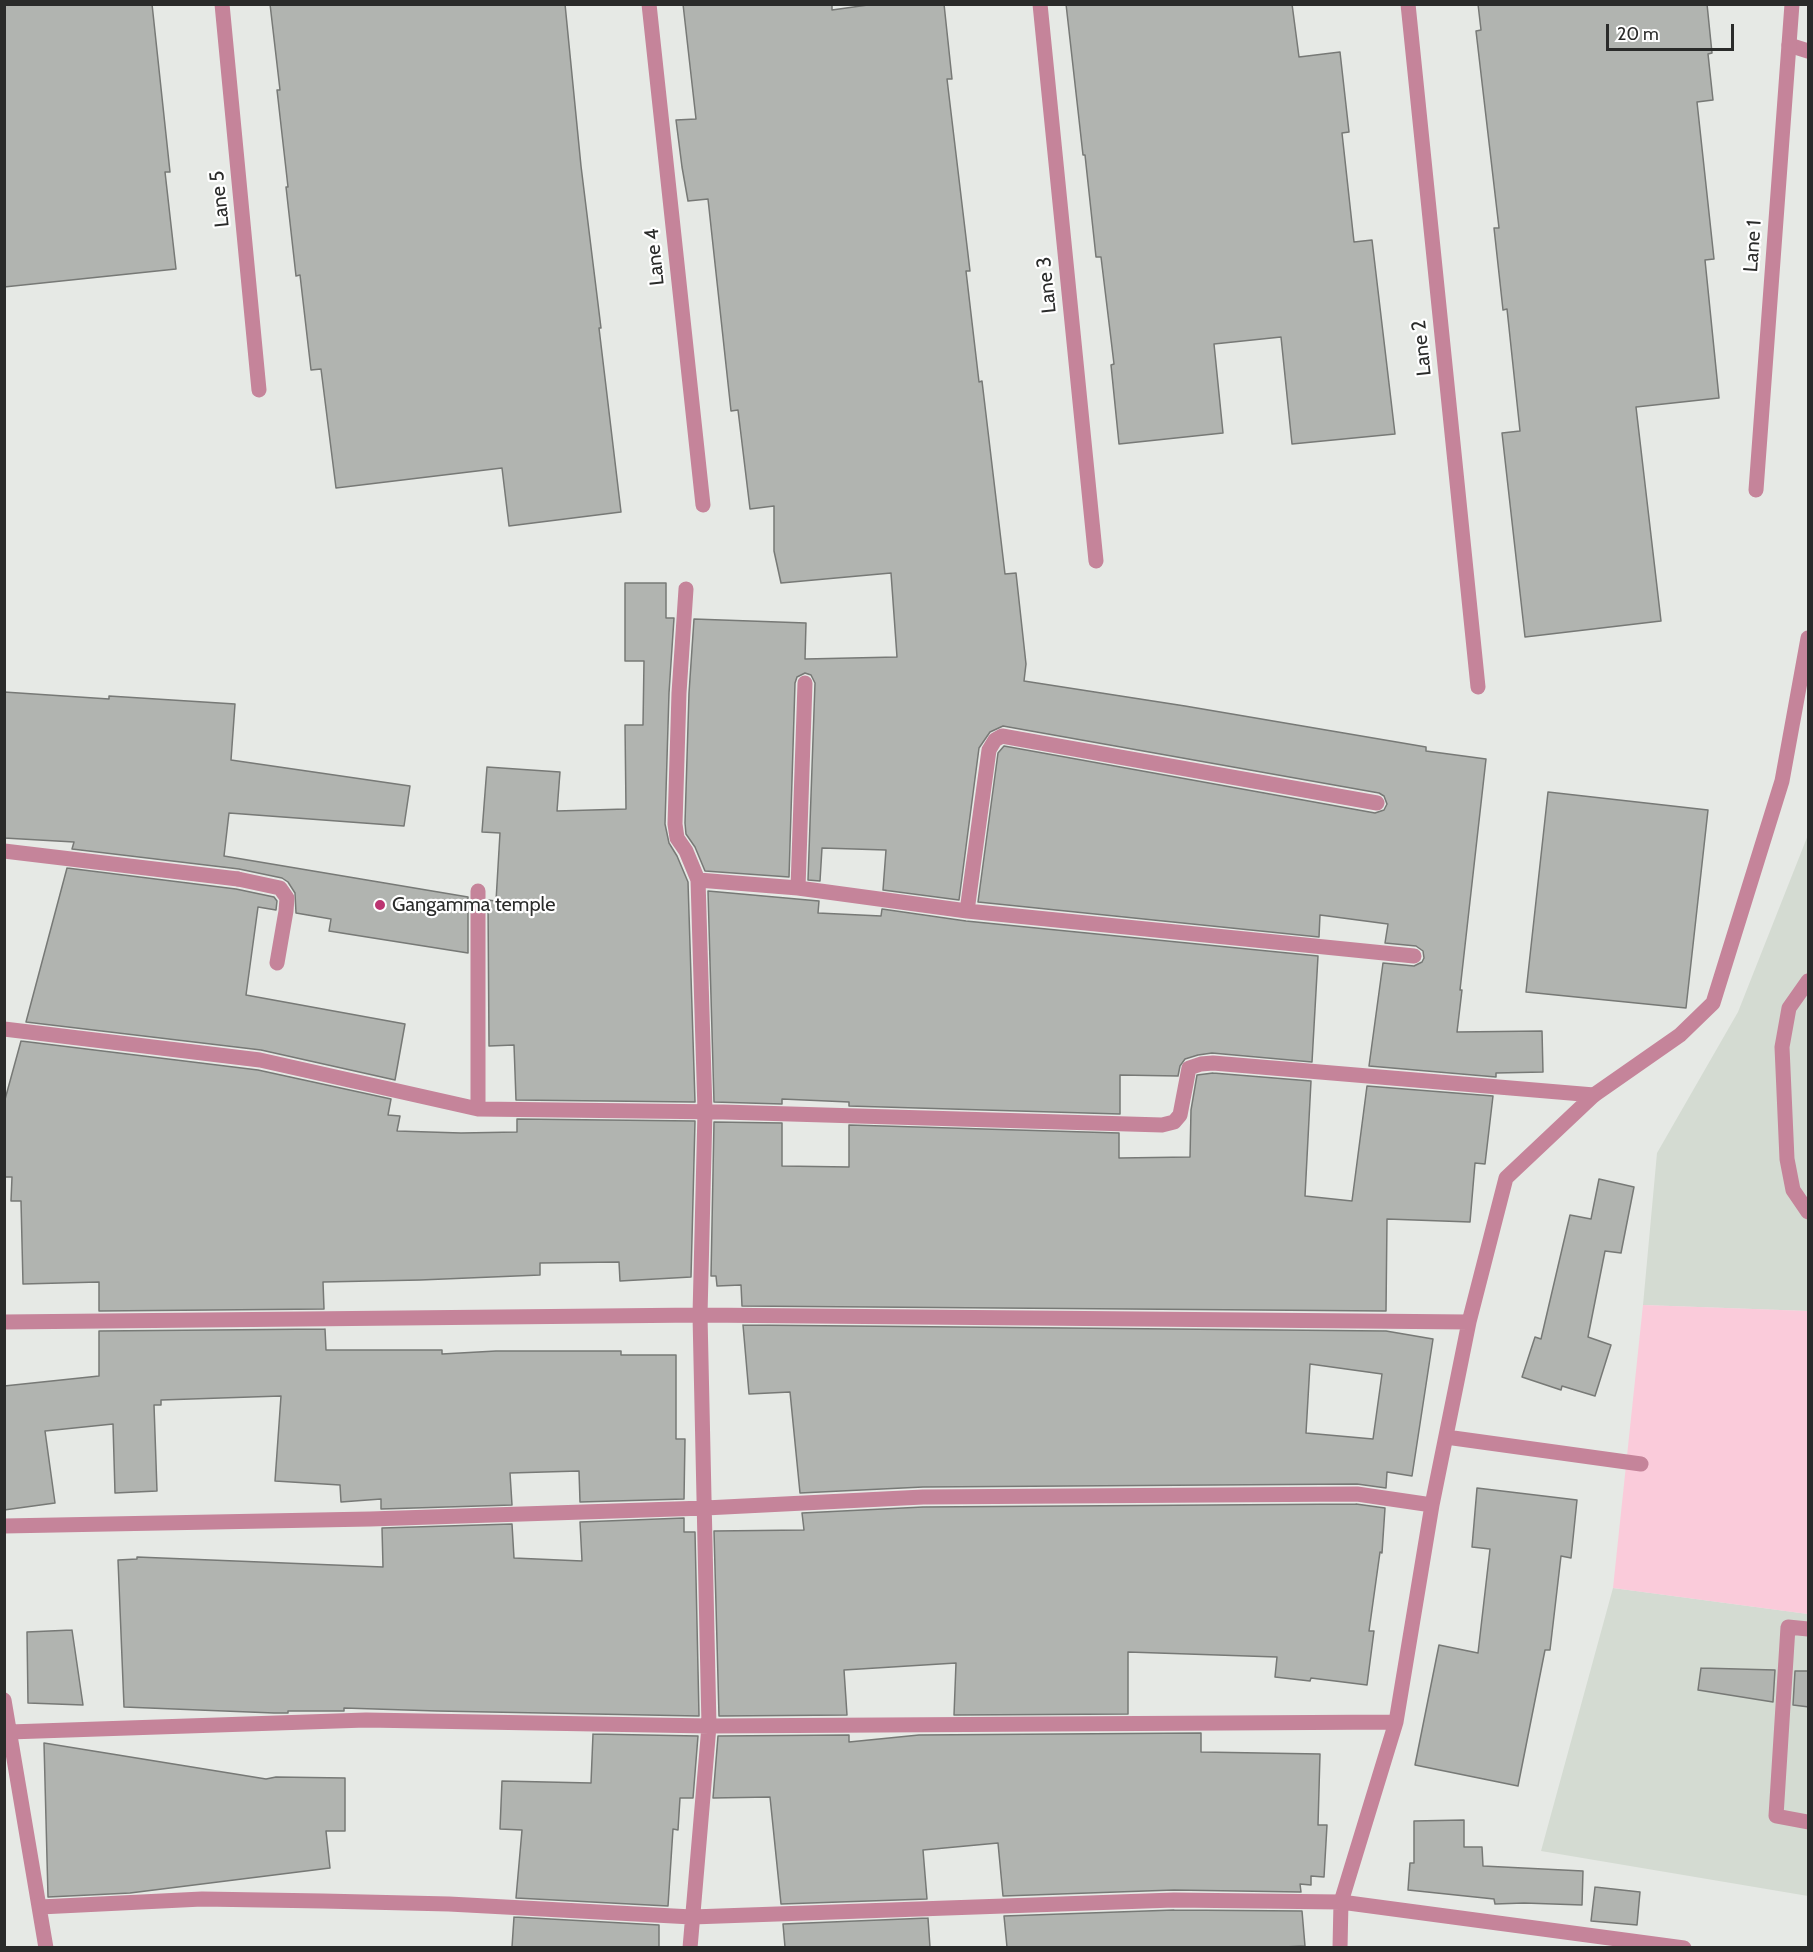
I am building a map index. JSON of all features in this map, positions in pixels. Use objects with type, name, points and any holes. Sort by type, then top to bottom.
[{"type":"street","name":"Lane 5","points":[[222,4],[259,390]]},
{"type":"street","name":"Lane 4","points":[[650,4],[703,504]]},
{"type":"street","name":"Lane 3","points":[[1040,4],[1096,561]]},
{"type":"street","name":"Lane 2","points":[[1408,4],[1478,687]]},
{"type":"street","name":"Lane 1","points":[[1756,490],[1792,4]]},
{"type":"street","points":[[1789,45],[1809,51]]},
{"type":"street","points":[[686,589],[679,693],[675,824],[677,838],[686,851],[698,880],[705,1111],[700,1315],[709,1726],[690,1947]]},
{"type":"street","points":[[1340,1947],[1341,1902],[1396,1722],[1432,1505],[1469,1322],[1506,1178],[1594,1095],[1680,1035],[1713,1003],[1782,781],[1809,638]]},
{"type":"street","points":[[798,888],[805,683]]},
{"type":"street","points":[[968,911],[989,750],[995,740],[1002,736],[1377,803]]},
{"type":"street","points":[[4,851],[238,879],[280,888],[286,898],[286,911],[277,963]]},
{"type":"street","points":[[698,880],[798,888],[968,911],[1414,956]]},
{"type":"street","points":[[477,891],[478,1109]]},
{"type":"street","points":[[1809,981],[1789,1008],[1782,1047],[1787,1158],[1793,1190],[1809,1212]]},
{"type":"street","points":[[4,1029],[260,1060],[478,1109],[705,1111],[1162,1125],[1174,1122],[1180,1115],[1189,1068],[1213,1063],[1594,1095]]},
{"type":"street","points":[[4,1322],[700,1315],[1469,1322]]},
{"type":"street","points":[[1446,1437],[1641,1464]]},
{"type":"street","points":[[4,1526],[370,1519],[705,1509],[923,1497],[1357,1494],[1432,1505]]},
{"type":"street","points":[[1809,1629],[1788,1627],[1776,1815],[1809,1822]]},
{"type":"street","points":[[4,1700],[9,1732],[10,1767],[40,1907],[46,1947]]},
{"type":"street","points":[[9,1732],[366,1720],[709,1726],[1396,1722]]},
{"type":"street","points":[[40,1907],[202,1899],[449,1904],[692,1917],[1174,1900],[1341,1902],[1684,1947]]},
{"type":"shaded area","points":[[1808,835],[1808,1311],[1643,1305],[1657,1153],[1738,1012]]},
{"type":"shaded area","points":[[1643,1305],[1808,1311],[1808,1614],[1613,1588]]},
{"type":"shaded area","points":[[1613,1588],[1808,1614],[1808,1896],[1541,1851]]},
{"type":"building","points":[[4,4],[152,4],[170,172],[165,172],[176,269],[4,287]]},
{"type":"building","points":[[270,4],[565,4],[581,166],[621,512],[509,526],[502,468],[336,488],[321,369],[311,370],[300,275],[296,276]]},
{"type":"building","points":[[683,4],[832,4],[832,10],[875,4],[944,4],[952,79],[947,79],[970,271],[966,271],[979,382],[982,381],[1005,574],[1016,573],[1026,664],[1024,681],[1185,706],[1426,747],[1426,751],[1486,759],[1457,1032],[1542,1031],[1543,1072],[1496,1073],[1496,1077],[1369,1066],[1383,963],[1414,966],[1422,962],[1424,958],[1423,951],[1416,946],[1385,943],[1388,924],[1320,915],[1319,937],[978,902],[998,753],[1004,746],[1375,813],[1384,810],[1387,804],[1384,796],[1379,793],[1003,726],[990,732],[979,748],[959,900],[883,890],[886,850],[822,848],[820,881],[808,880],[815,683],[811,675],[805,673],[797,677],[795,683],[789,877],[705,871],[695,847],[686,834],[685,823],[694,619],[806,623],[805,659],[897,657],[891,573],[781,583],[774,551],[774,506],[750,509],[738,410],[731,411],[708,199],[688,201],[682,167],[676,120],[696,119]]},
{"type":"building","points":[[1066,4],[1292,4],[1299,57],[1340,52],[1349,132],[1342,133],[1354,242],[1372,240],[1395,434],[1292,444],[1281,337],[1214,344],[1223,433],[1119,444],[1111,365],[1114,364],[1101,257],[1096,257]]},
{"type":"building","points":[[1478,4],[1707,4],[1712,53],[1708,54],[1713,100],[1697,102],[1714,259],[1705,260],[1719,398],[1636,407],[1661,621],[1525,637],[1502,433],[1520,431],[1507,309],[1503,310],[1494,228],[1499,228],[1476,31],[1481,30]]},
{"type":"building","points":[[625,583],[666,583],[666,618],[674,618],[665,824],[669,843],[688,882],[695,1102],[516,1100],[514,1045],[489,1046],[488,900],[496,901],[500,833],[482,832],[487,767],[560,772],[557,811],[626,809],[625,725],[643,725],[644,661],[625,661]]},
{"type":"building","points":[[4,692],[235,704],[231,760],[410,786],[404,826],[229,813],[224,856],[468,897],[468,953],[329,931],[331,919],[296,913],[295,893],[288,882],[282,878],[239,869],[72,849],[74,842],[4,838]]},
{"type":"building","points":[[1548,792],[1708,810],[1686,1008],[1526,992]]},
{"type":"building","points":[[67,868],[236,889],[274,897],[277,901],[276,910],[258,907],[246,995],[405,1024],[395,1080],[261,1050],[26,1022]]},
{"type":"building","points":[[708,891],[819,901],[818,913],[881,916],[882,909],[966,921],[1318,956],[1312,1062],[1212,1053],[1185,1059],[1180,1066],[1178,1076],[1120,1075],[1120,1114],[849,1106],[849,1102],[782,1099],[782,1104],[714,1102]]},
{"type":"building","points":[[21,1041],[258,1070],[391,1099],[388,1115],[400,1116],[397,1131],[517,1132],[517,1119],[695,1121],[691,1277],[620,1281],[619,1262],[540,1263],[540,1275],[323,1282],[324,1309],[99,1311],[99,1282],[23,1284],[21,1201],[11,1201],[12,1177],[4,1177],[4,1103]]},
{"type":"building","points":[[1213,1073],[1311,1081],[1305,1196],[1352,1201],[1367,1086],[1493,1096],[1485,1164],[1475,1163],[1470,1222],[1387,1219],[1386,1311],[742,1306],[741,1285],[717,1286],[716,1276],[711,1276],[714,1122],[782,1123],[782,1166],[849,1167],[849,1125],[1119,1133],[1119,1158],[1190,1157],[1191,1110],[1197,1075]]},
{"type":"building","points":[[1599,1179],[1634,1187],[1621,1253],[1605,1251],[1588,1337],[1611,1345],[1595,1396],[1562,1386],[1561,1390],[1522,1377],[1535,1337],[1541,1339],[1570,1215],[1591,1219]]},
{"type":"building","points":[[743,1325],[1386,1331],[1433,1339],[1412,1476],[1387,1472],[1386,1488],[1357,1484],[923,1487],[800,1493],[790,1392],[749,1394]],"holes":[[[1310,1364],[1382,1374],[1373,1439],[1306,1433]]]},
{"type":"building","points":[[325,1329],[326,1350],[442,1350],[442,1354],[496,1351],[621,1351],[621,1355],[676,1355],[676,1439],[685,1439],[684,1499],[580,1502],[579,1471],[510,1473],[512,1505],[381,1509],[381,1499],[341,1502],[340,1485],[275,1481],[281,1396],[161,1400],[161,1405],[154,1405],[157,1491],[115,1493],[113,1424],[45,1431],[55,1503],[4,1510],[4,1386],[99,1376],[99,1331]]},
{"type":"building","points":[[1477,1488],[1577,1500],[1571,1558],[1561,1556],[1550,1650],[1545,1650],[1518,1786],[1415,1765],[1439,1645],[1478,1653],[1490,1549],[1472,1547]]},
{"type":"building","points":[[1356,1504],[1385,1508],[1382,1553],[1380,1552],[1369,1631],[1374,1631],[1367,1685],[1311,1678],[1310,1681],[1275,1677],[1277,1657],[1128,1652],[1128,1714],[954,1715],[956,1663],[844,1670],[847,1715],[719,1716],[714,1531],[804,1530],[802,1513],[923,1507]]},
{"type":"building","points":[[684,1518],[684,1532],[695,1532],[699,1716],[344,1708],[344,1711],[274,1713],[124,1707],[118,1560],[137,1559],[137,1557],[383,1567],[382,1528],[512,1524],[514,1558],[582,1561],[580,1522]]},
{"type":"building","points":[[72,1630],[83,1705],[28,1703],[27,1632]]},
{"type":"building","points":[[1701,1668],[1775,1670],[1773,1702],[1698,1690]]},
{"type":"building","points":[[1795,1671],[1809,1671],[1809,1707],[1793,1705]]},
{"type":"building","points":[[1201,1733],[1201,1752],[1320,1754],[1318,1825],[1327,1825],[1324,1877],[1311,1876],[1311,1885],[1300,1884],[1301,1892],[1174,1890],[1003,1896],[998,1843],[923,1850],[927,1899],[781,1904],[770,1797],[713,1798],[718,1736],[849,1735],[849,1742],[919,1735]]},
{"type":"building","points":[[593,1734],[698,1736],[693,1798],[680,1798],[678,1830],[673,1829],[668,1906],[516,1898],[522,1830],[500,1829],[502,1781],[591,1783]]},
{"type":"building","points":[[44,1743],[266,1779],[276,1777],[345,1778],[345,1831],[326,1831],[330,1868],[130,1893],[48,1897]]},
{"type":"building","points":[[1464,1820],[1464,1847],[1482,1847],[1483,1866],[1583,1871],[1582,1905],[1495,1904],[1494,1899],[1408,1890],[1410,1863],[1414,1863],[1414,1821]]},
{"type":"building","points":[[1595,1887],[1640,1892],[1637,1925],[1591,1921]]},
{"type":"building","points":[[1174,1910],[1302,1911],[1305,1946],[1007,1947],[1004,1916]]},
{"type":"building","points":[[514,1917],[659,1925],[659,1947],[512,1947]]},
{"type":"building","points":[[928,1918],[930,1947],[785,1947],[783,1924]]},
{"type":"place","name":"Gangamma temple","points":[[380,905]]}]
